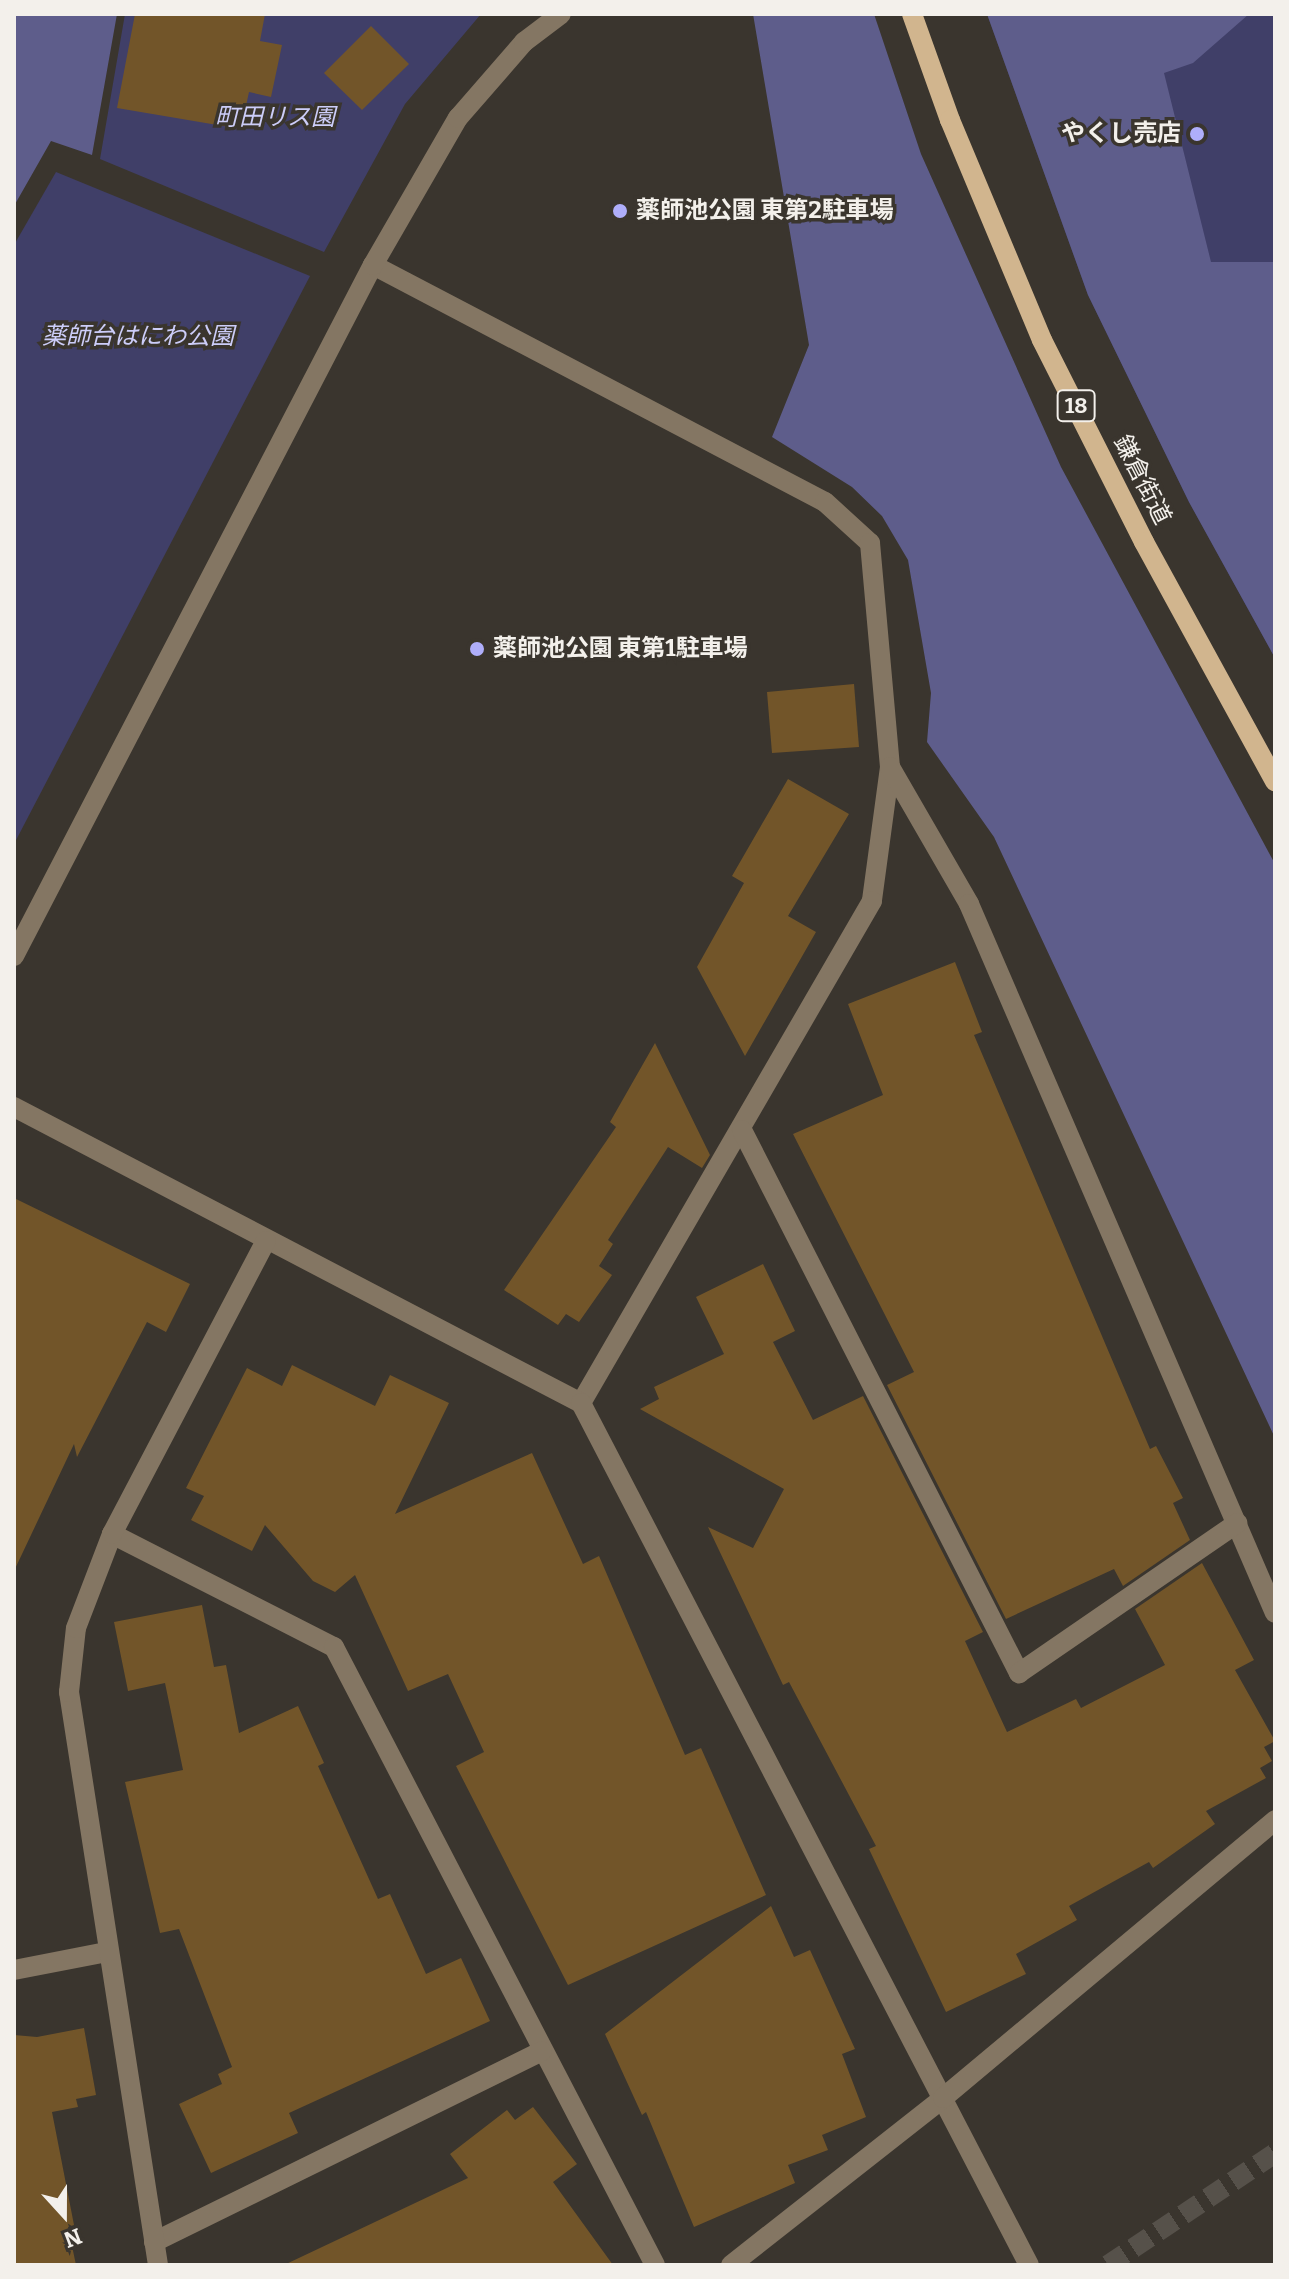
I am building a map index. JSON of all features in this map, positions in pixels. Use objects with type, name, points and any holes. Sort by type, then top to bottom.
[{"type":"main road","name":"鎌倉街道","points":[[912,14],[950,120],[1042,340],[1144,542],[1275,781]]},
{"type":"street","points":[[14,956],[373,265],[458,118],[524,42],[561,14]]},
{"type":"street","points":[[373,265],[825,502],[870,543],[890,767],[872,901],[581,1403]]},
{"type":"street","points":[[890,767],[969,904],[1275,1613]]},
{"type":"street","points":[[14,1107],[581,1403],[1029,2265]]},
{"type":"street","points":[[742,1130],[1019,1673],[1237,1523]]},
{"type":"street","points":[[158,2265],[69,1692],[76,1628],[112,1534],[266,1241]]},
{"type":"street","points":[[112,1534],[334,1647],[655,2265]]},
{"type":"street","points":[[731,2265],[943,2098],[1275,1820]]},
{"type":"street","points":[[14,1970],[107,1952]]},
{"type":"street","points":[[154,2242],[542,2051]]},
{"type":"green space","name":"町田リス園","points":[[125,14],[481,14],[405,104],[324,252],[100,159]]},
{"type":"green space","points":[[987,14],[1275,14],[1275,658],[1189,502],[1088,295]]},
{"type":"green space","name":"薬師台はにわ公園","points":[[56,172],[310,276],[14,844],[14,245]]},
{"type":"shaded area","points":[[14,14],[117,14],[92,155],[51,141],[14,206]]},
{"type":"shaded area","points":[[753,14],[874,14],[921,154],[1061,467],[1275,864],[1275,1438],[994,837],[927,742],[931,693],[908,560],[882,516],[852,487],[772,437],[809,345]]},
{"type":"shaded area","points":[[987,14],[1249,14],[1193,63],[1164,73],[1211,262],[1275,262],[1275,658],[1189,502],[1088,295]]},
{"type":"building","points":[[135,14],[265,14],[260,41],[282,45],[271,97],[249,92],[241,129],[117,108]]},
{"type":"building","points":[[371,26],[409,64],[362,110],[324,73]]},
{"type":"building","points":[[854,684],[859,747],[772,753],[767,692]]},
{"type":"building","points":[[788,779],[849,814],[788,916],[816,932],[745,1056],[697,967],[744,883],[732,876]]},
{"type":"building","points":[[955,962],[982,1032],[974,1035],[1150,1449],[1156,1446],[1183,1498],[1173,1503],[1190,1540],[1123,1586],[1114,1569],[1006,1619],[887,1385],[914,1372],[793,1134],[883,1095],[848,1004]]},
{"type":"building","points":[[655,1043],[710,1155],[702,1168],[668,1147],[608,1240],[613,1244],[599,1266],[612,1275],[579,1322],[566,1314],[558,1325],[504,1290],[616,1127],[610,1122]]},
{"type":"building","points":[[14,1198],[190,1284],[166,1332],[147,1322],[77,1457],[74,1444],[14,1571]]},
{"type":"building","points":[[763,1264],[795,1331],[773,1342],[813,1420],[863,1396],[983,1632],[965,1641],[1007,1732],[1076,1699],[1081,1708],[1165,1665],[1135,1609],[1202,1563],[1254,1660],[1235,1670],[1275,1741],[1264,1747],[1272,1761],[1260,1768],[1266,1778],[1206,1811],[1215,1824],[1153,1868],[1149,1862],[1069,1906],[1077,1920],[1016,1954],[1026,1974],[946,2012],[869,1849],[876,1846],[789,1682],[783,1685],[708,1527],[753,1548],[784,1489],[640,1409],[659,1399],[654,1387],[724,1354],[696,1297]]},
{"type":"building","points":[[292,1365],[375,1406],[390,1375],[449,1403],[395,1514],[532,1453],[583,1564],[599,1556],[685,1755],[701,1748],[766,1895],[568,1985],[456,1766],[484,1752],[448,1674],[408,1691],[355,1575],[335,1592],[313,1581],[265,1525],[252,1551],[191,1520],[204,1496],[186,1488],[247,1368],[282,1386]]},
{"type":"building","points":[[202,1605],[214,1667],[226,1665],[239,1733],[298,1706],[324,1763],[318,1766],[378,1899],[390,1894],[426,1974],[461,1958],[490,2021],[289,2113],[298,2133],[211,2173],[179,2104],[222,2084],[218,2074],[232,2067],[179,1929],[160,1933],[125,1782],[183,1770],[165,1683],[128,1691],[114,1622]]},
{"type":"building","points":[[771,1906],[794,1957],[810,1950],[855,2049],[842,2054],[866,2117],[822,2135],[828,2150],[788,2165],[795,2183],[694,2227],[646,2112],[642,2115],[605,2034]]},
{"type":"building","points":[[84,2028],[96,2095],[76,2099],[78,2107],[52,2112],[74,2225],[68,2227],[76,2265],[14,2265],[14,2035],[37,2037]]},
{"type":"building","points":[[533,2107],[577,2164],[553,2182],[613,2265],[284,2265],[468,2178],[450,2154],[507,2110],[515,2120]]},
{"type":"tunnel","points":[[1108,2265],[1275,2153]]},
{"type":"place","name":"やくし売店","points":[[1197,134]]},
{"type":"place","name":"薬師池公園 東第2駐車場","points":[[620,211]]},
{"type":"place","name":"薬師池公園 東第1駐車場","points":[[477,649]]}]
